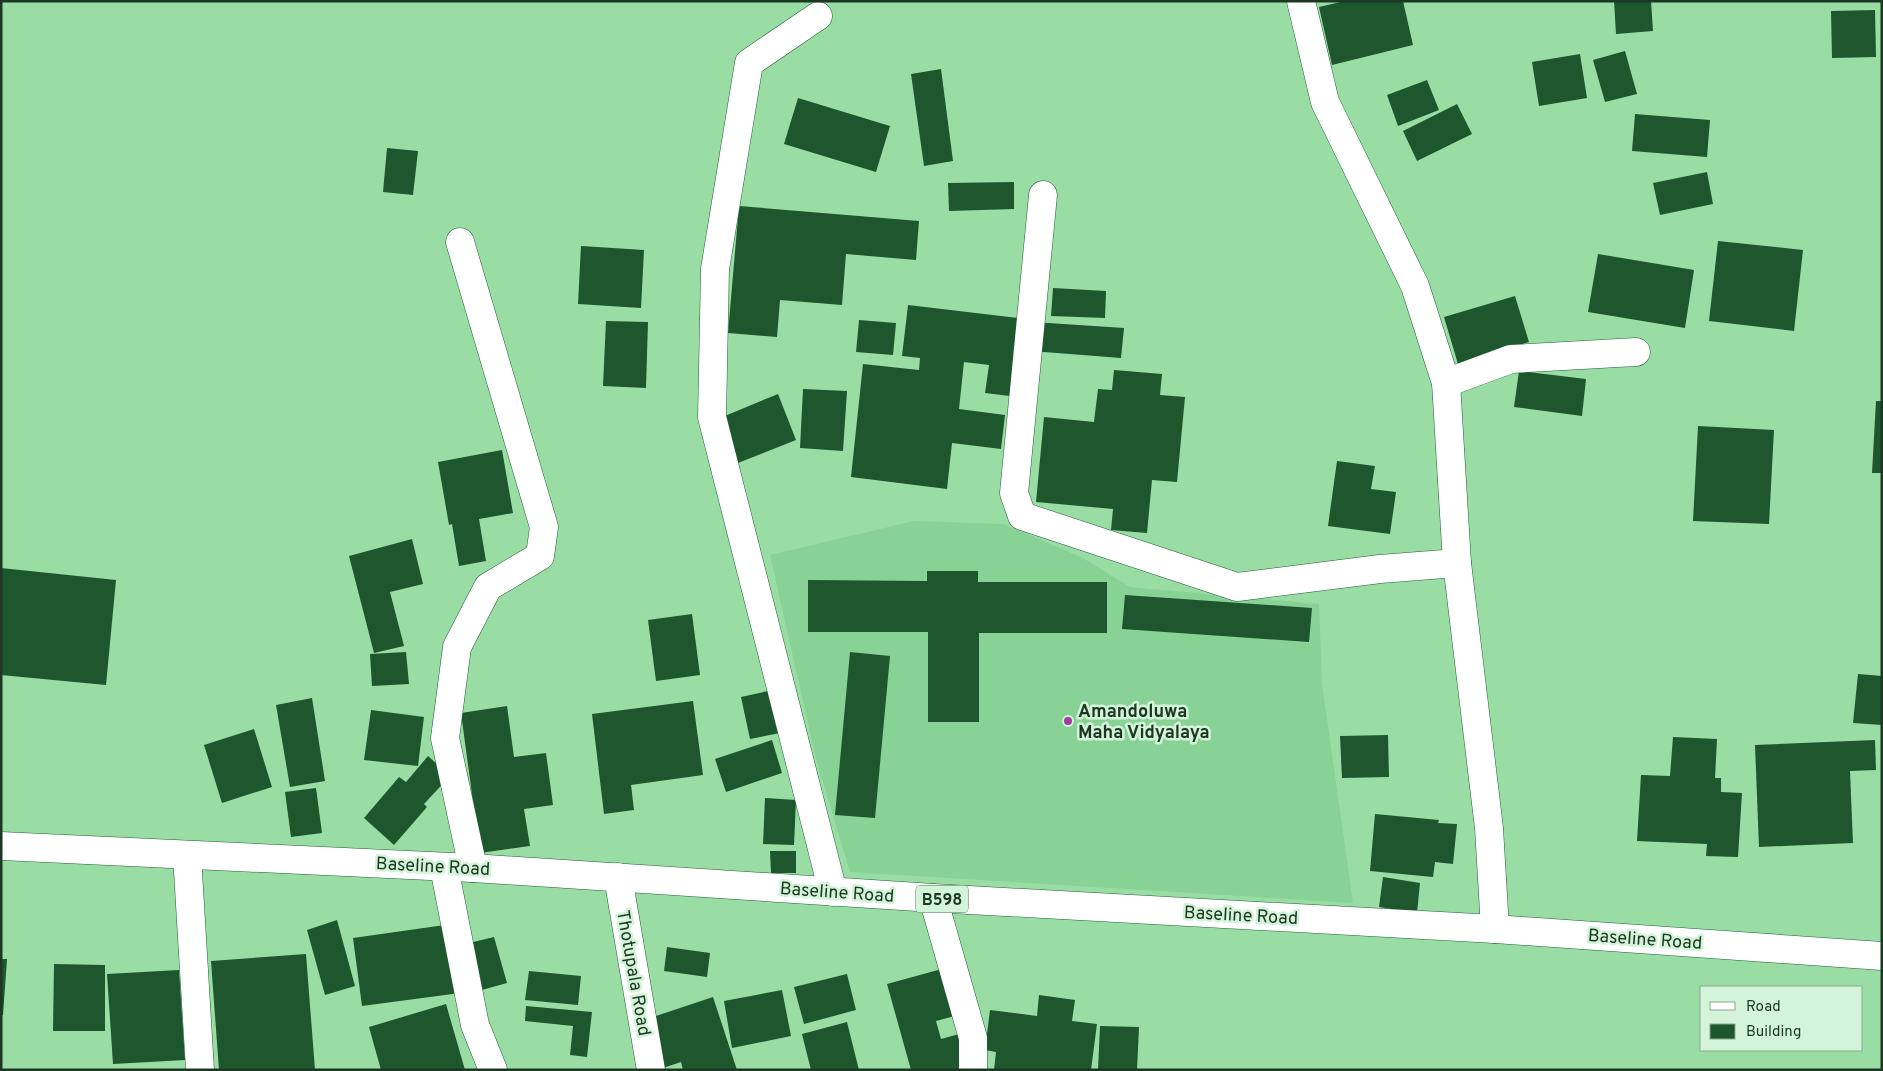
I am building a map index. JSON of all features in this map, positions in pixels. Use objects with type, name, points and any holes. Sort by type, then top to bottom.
[{"type":"street","points":[[1302,1],[1325,102],[1415,286],[1446,383],[1457,564],[1489,828],[1495,929]]},
{"type":"street","points":[[818,16],[749,63],[714,269],[712,417],[832,892]]},
{"type":"street","points":[[1043,195],[1014,493],[1022,516],[1237,587],[1380,569],[1457,564]]},
{"type":"street","points":[[460,242],[544,527],[540,556],[488,587],[457,647],[445,738],[472,868]]},
{"type":"street","points":[[1446,383],[1511,359],[1636,352]]},
{"type":"street","name":"Baseline Road","points":[[1,846],[472,868],[832,892],[1495,929],[1882,956]]},
{"type":"street","points":[[187,855],[200,1070]]},
{"type":"street","points":[[444,867],[475,1025],[493,1070]]},
{"type":"street","name":"Thotupala Road","points":[[618,877],[651,1070]]},
{"type":"street","points":[[933,898],[973,1038],[973,1070]]},
{"type":"shaded area","name":"Amandoluwa Maha Vidyalaya","points":[[914,521],[1004,524],[1083,558],[1130,587],[1319,604],[1322,683],[1353,903],[850,872],[816,759],[770,555]]},
{"type":"building","points":[[1345,1],[1403,1],[1413,45],[1332,65],[1319,7]]},
{"type":"building","points":[[1614,1],[1651,1],[1653,31],[1616,34]]},
{"type":"building","points":[[1875,10],[1876,57],[1832,58],[1831,11]]},
{"type":"building","points":[[1625,51],[1637,94],[1605,102],[1593,60]]},
{"type":"building","points":[[1580,54],[1587,98],[1539,106],[1532,62]]},
{"type":"building","points":[[941,69],[953,161],[924,166],[911,74]]},
{"type":"building","points":[[1427,80],[1439,110],[1398,126],[1387,95]]},
{"type":"building","points":[[798,98],[890,126],[876,172],[784,144]]},
{"type":"building","points":[[1457,104],[1472,134],[1417,161],[1403,131]]},
{"type":"building","points":[[1635,114],[1710,120],[1707,157],[1632,151]]},
{"type":"building","points":[[387,148],[418,151],[413,195],[383,192]]},
{"type":"building","points":[[1707,172],[1713,204],[1660,215],[1653,183]]},
{"type":"building","points":[[1014,182],[1014,209],[949,211],[948,183]]},
{"type":"building","points":[[739,206],[919,221],[916,260],[846,254],[842,305],[780,300],[777,337],[728,333]]},
{"type":"building","points":[[1718,241],[1803,250],[1794,331],[1709,321]]},
{"type":"building","points":[[581,246],[644,250],[641,308],[578,304]]},
{"type":"building","points":[[1598,254],[1694,270],[1685,328],[1588,312]]},
{"type":"building","points":[[1053,288],[1106,291],[1105,318],[1051,316]]},
{"type":"building","points":[[1515,296],[1529,342],[1458,364],[1444,317]]},
{"type":"building","points":[[908,305],[1018,318],[1018,397],[985,393],[989,365],[964,362],[959,409],[1005,415],[1001,449],[952,443],[947,489],[851,477],[863,364],[919,370],[920,358],[902,356]]},
{"type":"building","points":[[859,320],[896,323],[893,355],[856,352]]},
{"type":"building","points":[[606,321],[648,322],[646,388],[603,386]]},
{"type":"building","points":[[1033,322],[1124,328],[1121,358],[1031,351]]},
{"type":"building","points":[[1114,370],[1162,374],[1160,395],[1185,397],[1177,482],[1152,480],[1147,533],[1111,530],[1113,509],[1036,502],[1044,417],[1094,422],[1098,389],[1112,390]]},
{"type":"building","points":[[1519,371],[1586,379],[1582,416],[1514,407]]},
{"type":"building","points":[[803,389],[847,391],[843,451],[800,448]]},
{"type":"building","points":[[778,394],[796,440],[738,463],[720,418]]},
{"type":"building","points":[[1876,401],[1882,401],[1882,473],[1872,473]]},
{"type":"building","points":[[1698,426],[1774,430],[1769,524],[1693,521]]},
{"type":"building","points":[[502,450],[513,513],[479,519],[486,561],[459,566],[452,524],[449,525],[438,462]]},
{"type":"building","points":[[1337,461],[1375,466],[1371,489],[1396,492],[1390,534],[1328,526]]},
{"type":"building","points":[[412,539],[423,584],[390,592],[404,646],[374,653],[349,556]]},
{"type":"building","points":[[1,568],[116,580],[106,685],[1,675]]},
{"type":"building","points":[[927,571],[978,571],[978,582],[1107,582],[1107,633],[979,633],[979,722],[928,722],[928,632],[808,632],[808,580],[927,581]]},
{"type":"building","points":[[1125,595],[1312,608],[1309,642],[1122,629]]},
{"type":"building","points":[[692,614],[700,675],[656,681],[648,620]]},
{"type":"building","points":[[406,652],[409,684],[372,686],[370,654]]},
{"type":"building","points":[[850,652],[890,656],[875,818],[835,815]]},
{"type":"building","points":[[1858,674],[1882,676],[1882,725],[1853,723]]},
{"type":"building","points":[[777,689],[785,732],[750,739],[741,697]]},
{"type":"building","points":[[312,698],[325,781],[290,787],[276,705]]},
{"type":"building","points":[[693,701],[703,775],[631,785],[634,810],[604,814],[592,714]]},
{"type":"building","points":[[507,706],[514,757],[546,753],[553,805],[524,809],[530,846],[480,853],[461,713]]},
{"type":"building","points":[[371,710],[424,717],[418,766],[364,760]]},
{"type":"building","points":[[254,729],[272,787],[222,803],[204,745]]},
{"type":"building","points":[[1388,735],[1389,777],[1342,778],[1340,736]]},
{"type":"building","points":[[1673,737],[1717,739],[1715,778],[1721,778],[1721,792],[1742,793],[1738,857],[1706,856],[1707,844],[1637,841],[1641,775],[1670,776]]},
{"type":"building","points":[[772,740],[782,773],[726,792],[715,759]]},
{"type":"building","points":[[1875,740],[1876,770],[1850,771],[1853,843],[1759,847],[1755,745]]},
{"type":"building","points":[[428,756],[450,776],[424,804],[427,807],[394,845],[364,818],[399,777],[406,782]]},
{"type":"building","points":[[316,788],[322,833],[291,837],[285,792]]},
{"type":"building","points":[[765,798],[796,800],[794,845],[763,844]]},
{"type":"building","points":[[1375,814],[1439,820],[1438,823],[1457,824],[1453,864],[1435,862],[1433,877],[1370,871]]},
{"type":"building","points":[[770,851],[796,851],[796,873],[771,873]]},
{"type":"building","points":[[1383,877],[1420,883],[1417,913],[1379,907]]},
{"type":"building","points":[[337,920],[355,986],[325,995],[307,930]]},
{"type":"building","points":[[452,924],[460,993],[362,1006],[353,938]]},
{"type":"building","points":[[494,937],[507,983],[478,991],[465,944]]},
{"type":"building","points":[[667,947],[710,953],[707,977],[664,971]]},
{"type":"building","points":[[306,954],[315,1070],[219,1070],[211,961]]},
{"type":"building","points":[[1,959],[7,959],[3,1015],[1,1015]]},
{"type":"building","points":[[54,964],[105,965],[105,1031],[53,1031]]},
{"type":"building","points":[[949,967],[962,1014],[936,1021],[941,1039],[959,1034],[965,1070],[911,1070],[887,984]]},
{"type":"building","points":[[179,970],[185,1060],[113,1064],[107,974]]},
{"type":"building","points":[[529,971],[581,976],[578,1005],[525,1000]]},
{"type":"building","points":[[847,974],[856,1010],[804,1024],[794,987]]},
{"type":"building","points":[[782,990],[791,1036],[732,1048],[724,1001]]},
{"type":"building","points":[[1039,995],[1075,1000],[1072,1021],[1097,1024],[1091,1070],[994,1070],[996,1052],[985,1050],[990,1010],[1037,1016]]},
{"type":"building","points":[[713,997],[737,1070],[683,1070],[681,1062],[663,1068],[647,1019]]},
{"type":"building","points":[[446,1004],[465,1070],[381,1070],[369,1027]]},
{"type":"building","points":[[526,1006],[592,1012],[587,1057],[570,1055],[573,1026],[525,1021]]},
{"type":"building","points":[[847,1022],[859,1070],[811,1070],[802,1034]]},
{"type":"building","points":[[1100,1026],[1139,1027],[1137,1070],[1098,1070]]},
{"type":"place","name":"Amandoluwa Maha Vidyalaya","points":[[1068,721]]}]
